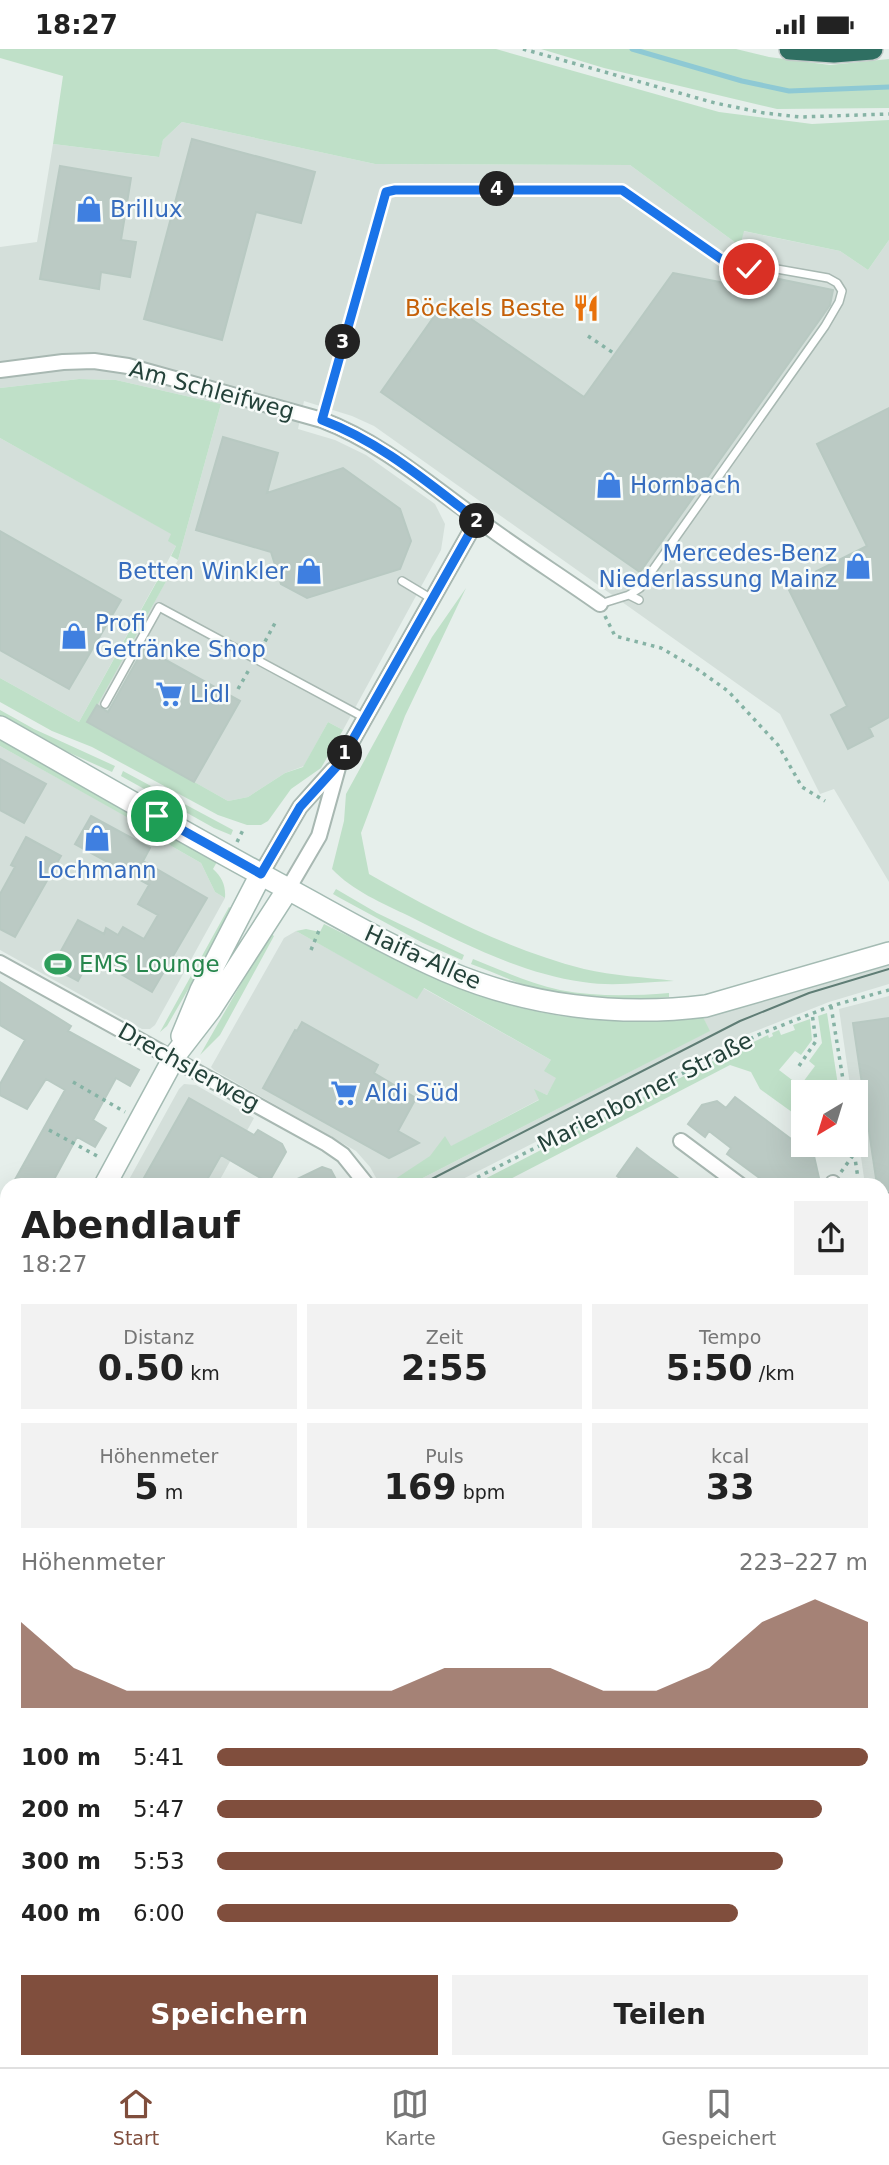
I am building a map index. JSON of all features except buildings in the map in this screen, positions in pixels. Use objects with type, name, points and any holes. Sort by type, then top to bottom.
[{"type":"highway","points":[[790,49],[834,52],[872,49]]},
{"type":"street","name":"Am Schleifweg","points":[[0,370],[94,361],[128,366],[322,420],[370,442],[477,520],[600,604]]},
{"type":"street","points":[[109,1178],[175,1056],[201,990],[261,874],[300,807],[339,764],[477,520]]},
{"type":"street","name":"Haifa-Allee","points":[[0,727],[356,927],[447,972],[511,994],[601,1009],[677,1009],[706,1006],[889,953]]},
{"type":"street","points":[[175,1056],[210,1010],[319,836],[339,764]]},
{"type":"street","name":"Drechslerweg","points":[[0,963],[175,1056],[327,1144],[343,1155],[361,1178]]},
{"type":"street","points":[[681,1141],[731,1178]]},
{"type":"lane","points":[[322,420],[386,192],[622,190],[738,269],[749,269],[754,265],[828,278],[837,283],[842,291],[825,327],[640,588],[629,595],[600,604]]},
{"type":"lane","points":[[402,581],[432,599]]},
{"type":"lane","points":[[629,595],[639,600]]},
{"type":"lane","points":[[105,705],[159,607],[365,718]]},
{"type":"path","points":[[523,49],[715,103],[764,113],[800,117],[889,114]]},
{"type":"path","points":[[588,336],[615,354]]},
{"type":"path","points":[[600,604],[615,636],[661,648],[728,691],[778,745],[802,787],[825,801]]},
{"type":"path","points":[[310,950],[320,928]]},
{"type":"path","name":"Marienborner Straße","points":[[476,1178],[717,1054],[812,1013],[889,990]]},
{"type":"path","points":[[831,1006],[843,1080]]},
{"type":"path","points":[[799,1066],[817,1041],[812,1013]]},
{"type":"path","points":[[73,1082],[130,1115]]},
{"type":"path","points":[[49,1130],[104,1160]]},
{"type":"path","points":[[836,1178],[852,1157]]},
{"type":"path","points":[[854,1157],[858,1178]]},
{"type":"shaded area","points":[[182,122],[375,164],[630,165],[740,246],[743,231],[840,251],[868,270],[889,240],[889,882],[834,789],[820,794],[780,714],[374,426],[304,401],[298,429],[335,440],[366,455],[435,504],[445,524],[441,550],[343,730],[328,722],[304,766],[285,773],[248,797],[228,801],[87,722],[178,560],[221,404],[116,380],[79,379],[0,388],[0,247],[37,242],[53,144],[158,157],[163,140]]},
{"type":"shaded area","points":[[0,438],[172,534],[176,546],[79,722],[0,678]]},
{"type":"shaded area","points":[[0,746],[142,825],[140,828],[201,863],[215,892],[225,898],[155,1025],[150,1029],[142,1029],[0,950]]},
{"type":"shaded area","points":[[296,931],[417,998],[423,988],[551,1060],[557,1078],[547,1095],[535,1090],[540,1099],[398,1178],[376,1178],[356,1151],[211,1067],[284,938]]},
{"type":"shaded area","points":[[889,963],[889,984],[829,1002],[743,1036],[465,1178],[423,1178],[709,1031],[702,1015]]},
{"type":"shaded area","points":[[889,996],[889,1178],[864,1178],[861,1157],[868,1157],[868,1080],[849,1080],[839,1009]]},
{"type":"shaded area","points":[[184,1084],[196,1085],[254,1118],[221,1178],[130,1178]]},
{"type":"green space","points":[[0,49],[496,49],[719,112],[812,124],[889,120],[889,240],[868,270],[840,251],[744,231],[740,246],[630,165],[375,164],[182,122],[163,140],[159,157],[53,144],[63,76],[0,58]]},
{"type":"green space","points":[[541,49],[736,49],[769,57],[830,65],[889,59],[889,108],[777,109],[604,68]]},
{"type":"green space","points":[[79,379],[116,380],[221,404],[178,560],[171,556],[176,546],[168,541],[171,534],[0,438],[0,388]]},
{"type":"green space","points":[[161,574],[168,578],[88,722],[228,801],[248,797],[285,773],[303,767],[328,722],[343,730],[321,768],[291,789],[268,821],[261,825],[247,825],[218,815],[92,747],[52,731],[0,702],[0,678],[79,722]]},
{"type":"green space","points":[[466,588],[405,716],[361,833],[369,874],[447,916],[555,961],[618,975],[674,981],[594,983],[560,978],[515,965],[378,901],[349,884],[332,869],[344,821],[346,794],[432,637]]},
{"type":"green space","points":[[0,710],[34,729],[115,766],[112,772],[50,744],[0,717]]},
{"type":"green space","points":[[0,739],[218,860],[213,869],[223,882],[225,898],[215,892],[201,863],[140,828],[141,825],[0,746]]},
{"type":"green space","points":[[123,771],[233,830],[231,835],[121,776]]},
{"type":"green space","points":[[336,889],[377,913],[464,955],[462,960],[423,943],[340,898],[333,894]]},
{"type":"green space","points":[[229,907],[234,910],[167,1026],[160,1032]]},
{"type":"green space","points":[[324,924],[436,979],[503,1003],[559,1015],[616,1021],[702,1015],[710,1031],[423,1178],[397,1178],[430,1156],[445,1136],[451,1146],[539,1100],[534,1089],[547,1095],[556,1078],[544,1071],[551,1060],[424,988],[417,999],[296,931],[306,929],[320,932]]},
{"type":"green space","points":[[270,933],[274,936],[220,1035],[200,1055]]},
{"type":"green space","points":[[473,959],[560,990],[614,995],[669,993],[669,997],[616,999],[562,995],[527,986],[471,964]]},
{"type":"green space","points":[[827,1013],[837,1080],[804,1080],[815,1066],[809,1061],[822,1043],[818,1016]]},
{"type":"green space","points":[[810,1019],[812,1040],[801,1055],[795,1051],[779,1070],[792,1080],[791,1111],[760,1089],[751,1072],[730,1065],[512,1178],[487,1178],[711,1062],[768,1035],[769,1038],[779,1030],[781,1035],[795,1030],[793,1025]]},
{"type":"waterway","points":[[632,49],[742,81],[789,91],[889,87]]},
{"type":"tram line","points":[[434,1178],[740,1021],[809,993],[889,969]]},
{"type":"place","name":"Brillux","points":[[89,209]]},
{"type":"place","name":"Böckels Beste","points":[[586,308]]},
{"type":"place","name":"Hornbach","points":[[609,485]]},
{"type":"place","name":"Mercedes-Benz Niederlassung Mainz","points":[[858,566]]},
{"type":"place","name":"Betten Winkler","points":[[309,571]]},
{"type":"place","name":"Profi Getränke Shop","points":[[74,636]]},
{"type":"place","name":"Lidl","points":[[169,694]]},
{"type":"place","name":"Lochmann","points":[[97,838]]},
{"type":"place","name":"EMS Lounge","points":[[58,964]]},
{"type":"place","name":"Aldi Süd","points":[[344,1093]]},
{"type":"route","points":[[157,816],[261,874],[300,807],[339,764],[477,520],[381,449],[350,431],[322,420],[386,192],[622,190],[724,261],[738,269],[749,269]]}]
